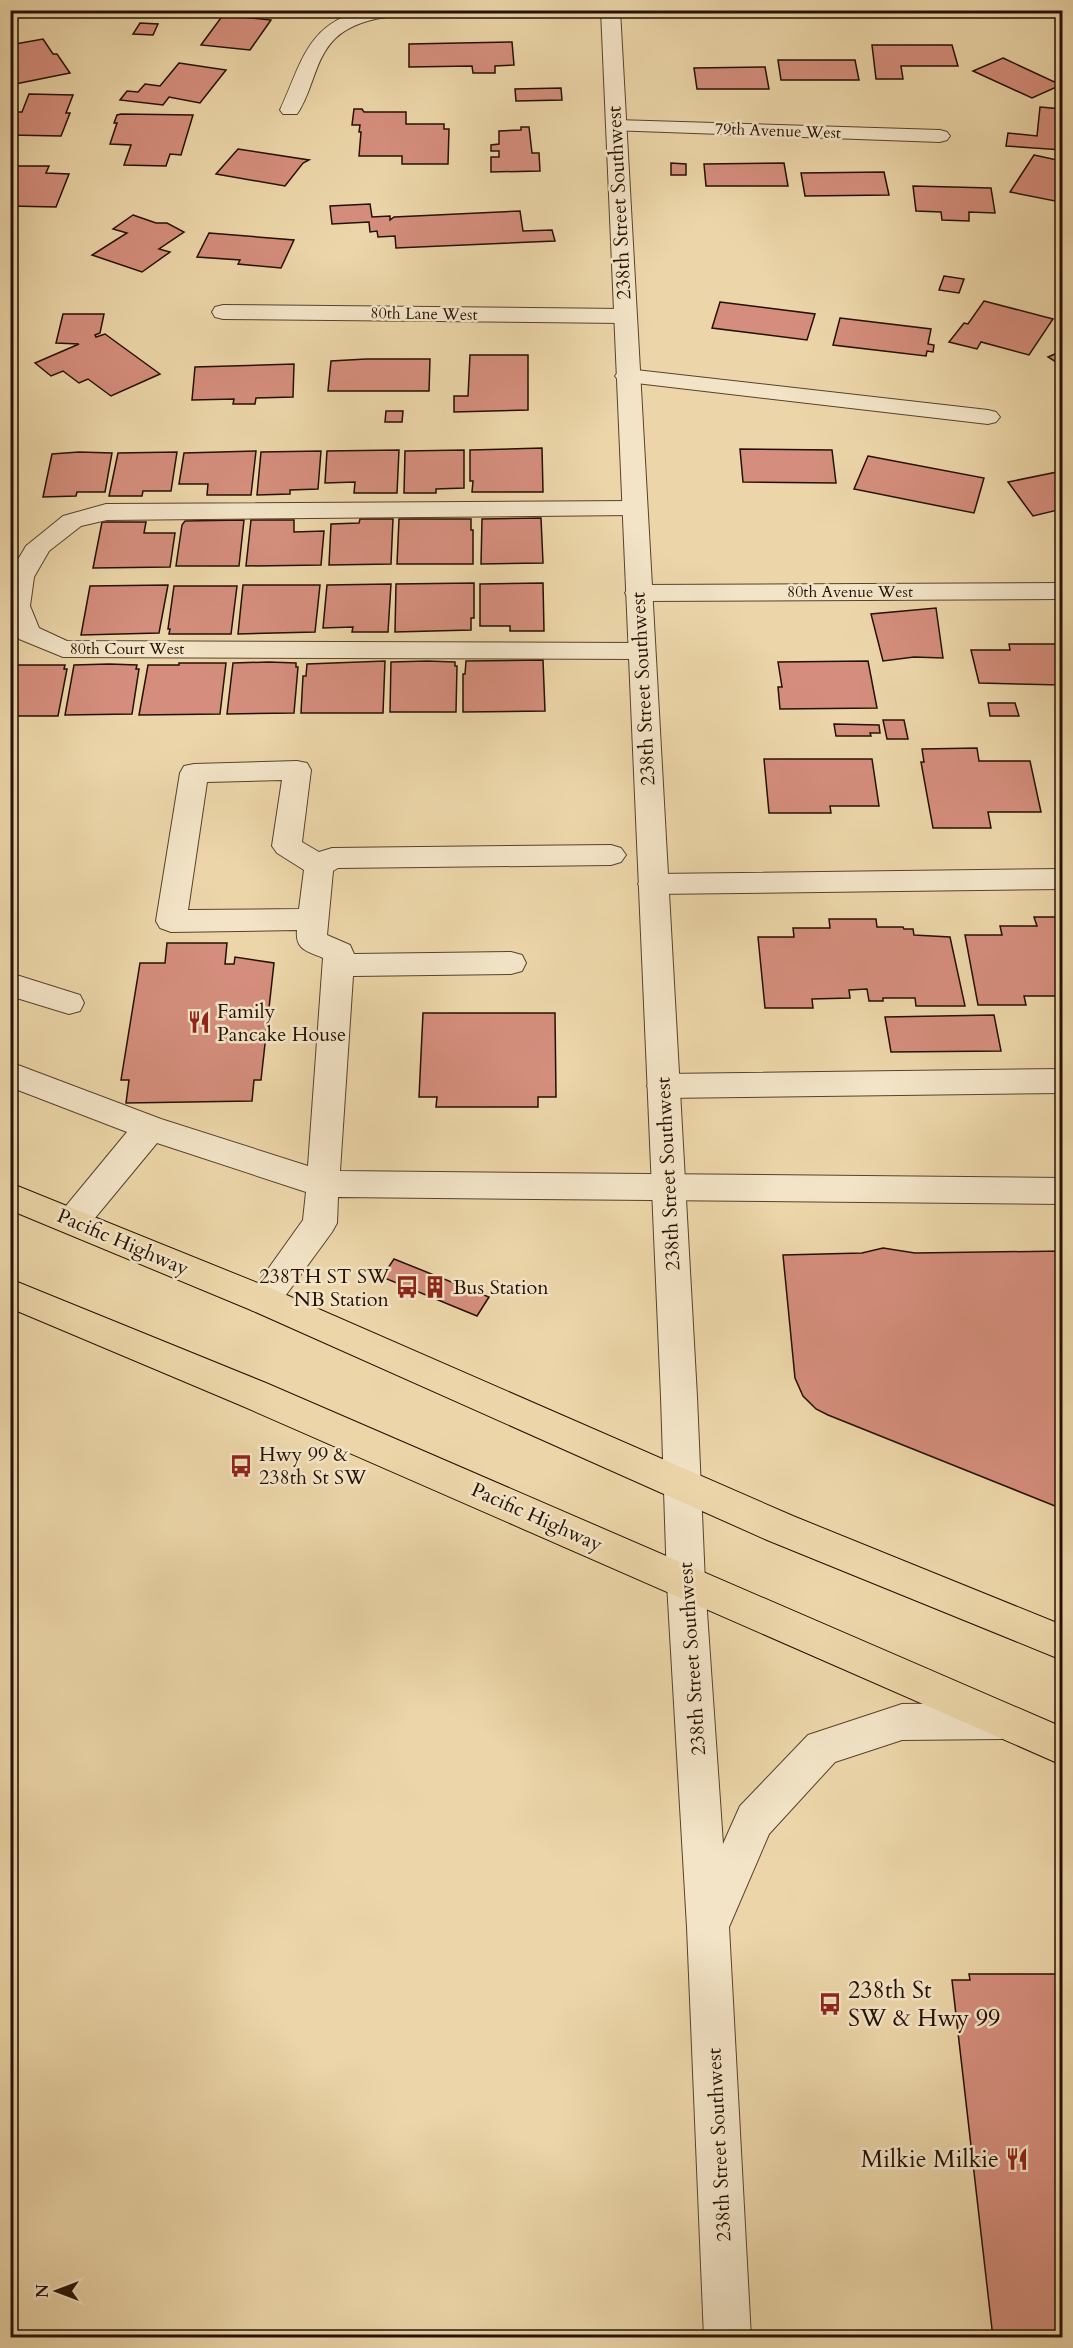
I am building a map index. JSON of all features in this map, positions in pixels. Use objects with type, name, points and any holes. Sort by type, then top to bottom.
[{"type":"highway","name":"Pacific Highway","points":[[10,1196],[263,1300],[780,1528],[1062,1643]]},
{"type":"highway","name":"Pacific Highway","points":[[10,1293],[274,1403],[1062,1746]]},
{"type":"street","points":[[290,110],[324,39],[346,21],[377,12],[478,10]]},
{"type":"street","name":"238th Street Southwest","points":[[610,10],[686,1583],[708,1927],[728,2337]]},
{"type":"street","name":"79th Avenue West","points":[[616,126],[940,136]]},
{"type":"street","name":"80th Lane West","points":[[223,312],[624,316]]},
{"type":"street","points":[[627,376],[988,417]]},
{"type":"street","name":"80th Court West","points":[[634,508],[106,512],[72,521],[39,546],[21,576],[17,606],[28,633],[63,649],[641,651]]},
{"type":"street","name":"80th Avenue West","points":[[638,593],[1062,591]]},
{"type":"street","points":[[313,919],[171,921],[194,773],[297,770],[287,846],[319,866]]},
{"type":"street","points":[[319,866],[332,858],[610,855]]},
{"type":"street","points":[[263,1300],[320,1223],[339,953],[312,940],[319,866]]},
{"type":"street","points":[[653,884],[1062,879]]},
{"type":"street","points":[[338,965],[512,963]]},
{"type":"street","points":[[10,984],[69,1003]]},
{"type":"street","points":[[10,1074],[150,1128],[322,1184],[668,1190],[1062,1191]]},
{"type":"street","points":[[663,1086],[1062,1081]]},
{"type":"street","points":[[73,1221],[150,1128]]},
{"type":"street","points":[[708,1927],[754,1820],[822,1748],[902,1722],[1002,1720]]},
{"type":"building","points":[[223,15],[271,20],[250,50],[201,45]]},
{"type":"building","points":[[140,23],[158,24],[153,35],[133,34]]},
{"type":"building","points":[[43,39],[70,73],[10,85],[10,45]]},
{"type":"building","points":[[512,42],[514,65],[495,66],[495,73],[473,73],[472,66],[409,67],[409,44]]},
{"type":"building","points":[[872,45],[952,45],[958,66],[901,66],[903,79],[876,79]]},
{"type":"building","points":[[1003,58],[1061,85],[1032,98],[973,71]]},
{"type":"building","points":[[778,60],[855,60],[859,80],[781,80]]},
{"type":"building","points":[[179,63],[226,70],[200,103],[169,97],[163,105],[120,100],[127,91],[138,92],[145,84],[160,86]]},
{"type":"building","points":[[765,67],[769,89],[697,89],[694,68]]},
{"type":"building","points":[[561,88],[562,100],[516,101],[515,89]]},
{"type":"building","points":[[29,94],[73,95],[66,113],[70,113],[61,136],[10,135],[10,112],[22,112]]},
{"type":"building","points":[[1040,107],[1062,109],[1062,150],[1006,146],[1008,133],[1037,136]]},
{"type":"building","points":[[354,109],[362,109],[364,112],[406,112],[406,124],[444,124],[444,129],[449,129],[448,164],[402,164],[402,156],[359,156],[361,132],[359,132],[360,125],[352,125]]},
{"type":"building","points":[[117,115],[193,115],[181,155],[170,154],[166,166],[124,165],[131,145],[110,144],[117,123],[114,123]]},
{"type":"building","points":[[521,127],[529,127],[532,153],[539,153],[540,171],[491,172],[491,157],[499,157],[499,151],[491,151],[491,145],[499,144],[499,131],[521,130]]},
{"type":"building","points":[[238,149],[309,160],[303,163],[285,186],[216,174]]},
{"type":"building","points":[[1034,155],[1062,161],[1062,189],[1055,201],[1010,192]]},
{"type":"building","points":[[671,163],[686,164],[686,175],[671,175]]},
{"type":"building","points":[[784,163],[788,186],[706,186],[704,164]]},
{"type":"building","points":[[18,166],[49,166],[46,173],[69,174],[56,207],[10,206],[10,184]]},
{"type":"building","points":[[884,172],[889,195],[805,196],[801,173]]},
{"type":"building","points":[[913,186],[991,188],[995,213],[969,212],[969,221],[942,220],[941,212],[916,211]]},
{"type":"building","points":[[370,204],[372,217],[390,216],[390,220],[394,217],[520,211],[523,231],[552,230],[555,241],[396,248],[395,236],[378,237],[377,231],[370,232],[369,222],[332,224],[330,206]]},
{"type":"building","points":[[133,215],[156,223],[167,223],[184,232],[159,249],[170,252],[142,272],[92,255],[127,233],[113,229]]},
{"type":"building","points":[[209,233],[294,240],[281,268],[238,264],[240,260],[197,257]]},
{"type":"building","points":[[944,276],[964,279],[959,293],[939,290]]},
{"type":"building","points":[[984,301],[1053,319],[1029,355],[981,342],[977,349],[949,342],[964,323],[968,324]]},
{"type":"building","points":[[720,302],[815,314],[807,340],[712,328]]},
{"type":"building","points":[[63,314],[104,314],[100,333],[95,335],[96,337],[105,334],[160,374],[111,396],[88,379],[79,383],[63,371],[51,376],[35,363],[79,344],[56,343]]},
{"type":"building","points":[[840,318],[931,329],[928,344],[934,345],[933,352],[927,351],[926,356],[833,345]]},
{"type":"building","points":[[1062,351],[1062,366],[1048,357]]},
{"type":"building","points":[[470,355],[528,355],[528,410],[454,412],[454,396],[468,396]]},
{"type":"building","points":[[430,359],[429,391],[328,391],[331,361]]},
{"type":"building","points":[[294,364],[293,397],[256,398],[255,404],[233,404],[234,399],[192,400],[195,367]]},
{"type":"building","points":[[386,411],[403,411],[402,422],[385,422]]},
{"type":"building","points":[[542,448],[543,492],[472,492],[470,450]]},
{"type":"building","points":[[740,449],[832,450],[836,483],[743,482]]},
{"type":"building","points":[[399,450],[397,493],[354,493],[355,482],[325,483],[327,451]]},
{"type":"building","points":[[464,450],[464,488],[436,489],[436,493],[404,493],[405,451]]},
{"type":"building","points":[[256,451],[251,495],[207,495],[208,484],[179,484],[184,453]]},
{"type":"building","points":[[321,451],[318,489],[290,490],[290,494],[257,495],[261,452]]},
{"type":"building","points":[[177,452],[171,491],[143,491],[142,496],[109,496],[118,453]]},
{"type":"building","points":[[112,453],[105,492],[77,492],[76,496],[43,497],[52,454]]},
{"type":"building","points":[[868,456],[984,478],[974,513],[854,489]]},
{"type":"building","points":[[1062,471],[1062,509],[1033,516],[1008,482]]},
{"type":"building","points":[[541,518],[543,563],[481,564],[482,519]]},
{"type":"building","points":[[360,519],[393,519],[391,564],[329,565],[331,524],[359,523]]},
{"type":"building","points":[[399,519],[471,519],[473,564],[397,564]]},
{"type":"building","points":[[244,520],[239,566],[176,566],[182,525],[185,521]]},
{"type":"building","points":[[251,520],[294,520],[294,532],[324,531],[321,565],[246,566]]},
{"type":"building","points":[[102,522],[146,522],[144,533],[175,533],[170,567],[93,568]]},
{"type":"building","points":[[474,583],[474,618],[471,618],[471,630],[395,632],[396,584]]},
{"type":"building","points":[[543,583],[544,631],[510,631],[510,626],[480,626],[480,584]]},
{"type":"building","points":[[391,584],[388,632],[352,632],[353,627],[323,628],[327,585]]},
{"type":"building","points":[[168,585],[159,633],[81,635],[90,586]]},
{"type":"building","points":[[243,585],[320,585],[315,632],[238,634]]},
{"type":"building","points":[[174,586],[237,586],[231,634],[169,634]]},
{"type":"building","points":[[936,608],[943,658],[914,657],[883,661],[871,614]]},
{"type":"building","points":[[1009,644],[1062,644],[1062,685],[979,683],[971,650],[1010,650]]},
{"type":"building","points":[[543,660],[545,711],[463,712],[463,674],[465,674],[466,661]]},
{"type":"building","points":[[385,661],[383,713],[301,713],[303,676],[306,676],[307,664]]},
{"type":"building","points":[[868,661],[877,708],[780,709],[778,687],[782,687],[778,662]]},
{"type":"building","points":[[391,662],[455,662],[457,666],[456,712],[390,712]]},
{"type":"building","points":[[179,663],[226,663],[220,714],[139,715],[148,665],[179,665]]},
{"type":"building","points":[[233,663],[296,663],[298,667],[294,713],[227,714]]},
{"type":"building","points":[[10,665],[65,665],[64,669],[67,669],[58,716],[10,716]]},
{"type":"building","points":[[74,665],[137,665],[136,669],[139,669],[132,714],[65,715]]},
{"type":"building","points":[[988,703],[1015,703],[1019,716],[990,716]]},
{"type":"building","points":[[883,720],[904,720],[908,739],[887,739]]},
{"type":"building","points":[[834,724],[879,725],[880,733],[870,733],[871,736],[836,736]]},
{"type":"building","points":[[977,748],[979,761],[1030,761],[1041,812],[988,812],[991,828],[933,828],[921,762],[924,762],[922,749]]},
{"type":"building","points":[[764,759],[872,759],[879,806],[830,806],[831,813],[769,813]]},
{"type":"building","points":[[1034,917],[1062,917],[1062,996],[1024,996],[1026,1005],[978,1005],[965,935],[1002,935],[1000,926],[1037,926]]},
{"type":"building","points":[[829,919],[876,919],[877,927],[903,927],[913,929],[914,935],[950,937],[965,1006],[916,1006],[915,998],[883,998],[883,1001],[869,1001],[867,989],[849,990],[850,998],[812,999],[813,1008],[765,1008],[758,937],[794,937],[793,928],[830,928]]},
{"type":"building","name":"Family Pancake House","points":[[167,943],[227,943],[225,964],[234,964],[235,957],[274,963],[261,1080],[254,1080],[252,1101],[126,1103],[129,1080],[121,1080],[140,963],[165,963]]},
{"type":"building","points":[[423,1013],[555,1013],[556,1097],[538,1097],[538,1107],[436,1107],[437,1097],[419,1097]]},
{"type":"building","points":[[994,1015],[1001,1051],[891,1052],[885,1017]]},
{"type":"building","points":[[883,1248],[915,1253],[1062,1251],[1062,1506],[1055,1506],[828,1415],[816,1409],[803,1396],[795,1378],[783,1255],[862,1253]]},
{"type":"building","name":"Bus Station","points":[[394,1259],[489,1297],[477,1316],[382,1277]]},
{"type":"building","name":"Milkie Milkie","points":[[969,1974],[1062,1974],[1062,2338],[993,2338],[952,1980],[970,1980]]},
{"type":"place","name":"Family Pancake House","points":[[199,1022]]},
{"type":"place","name":"238TH ST SW NB Station","points":[[407,1287]]},
{"type":"place","name":"Bus Station","points":[[435,1287]]},
{"type":"place","name":"Hwy 99 & 238th St SW","points":[[241,1466]]},
{"type":"place","name":"238th St SW & Hwy 99","points":[[830,2004]]},
{"type":"place","name":"Milkie Milkie","points":[[1017,2159]]}]
